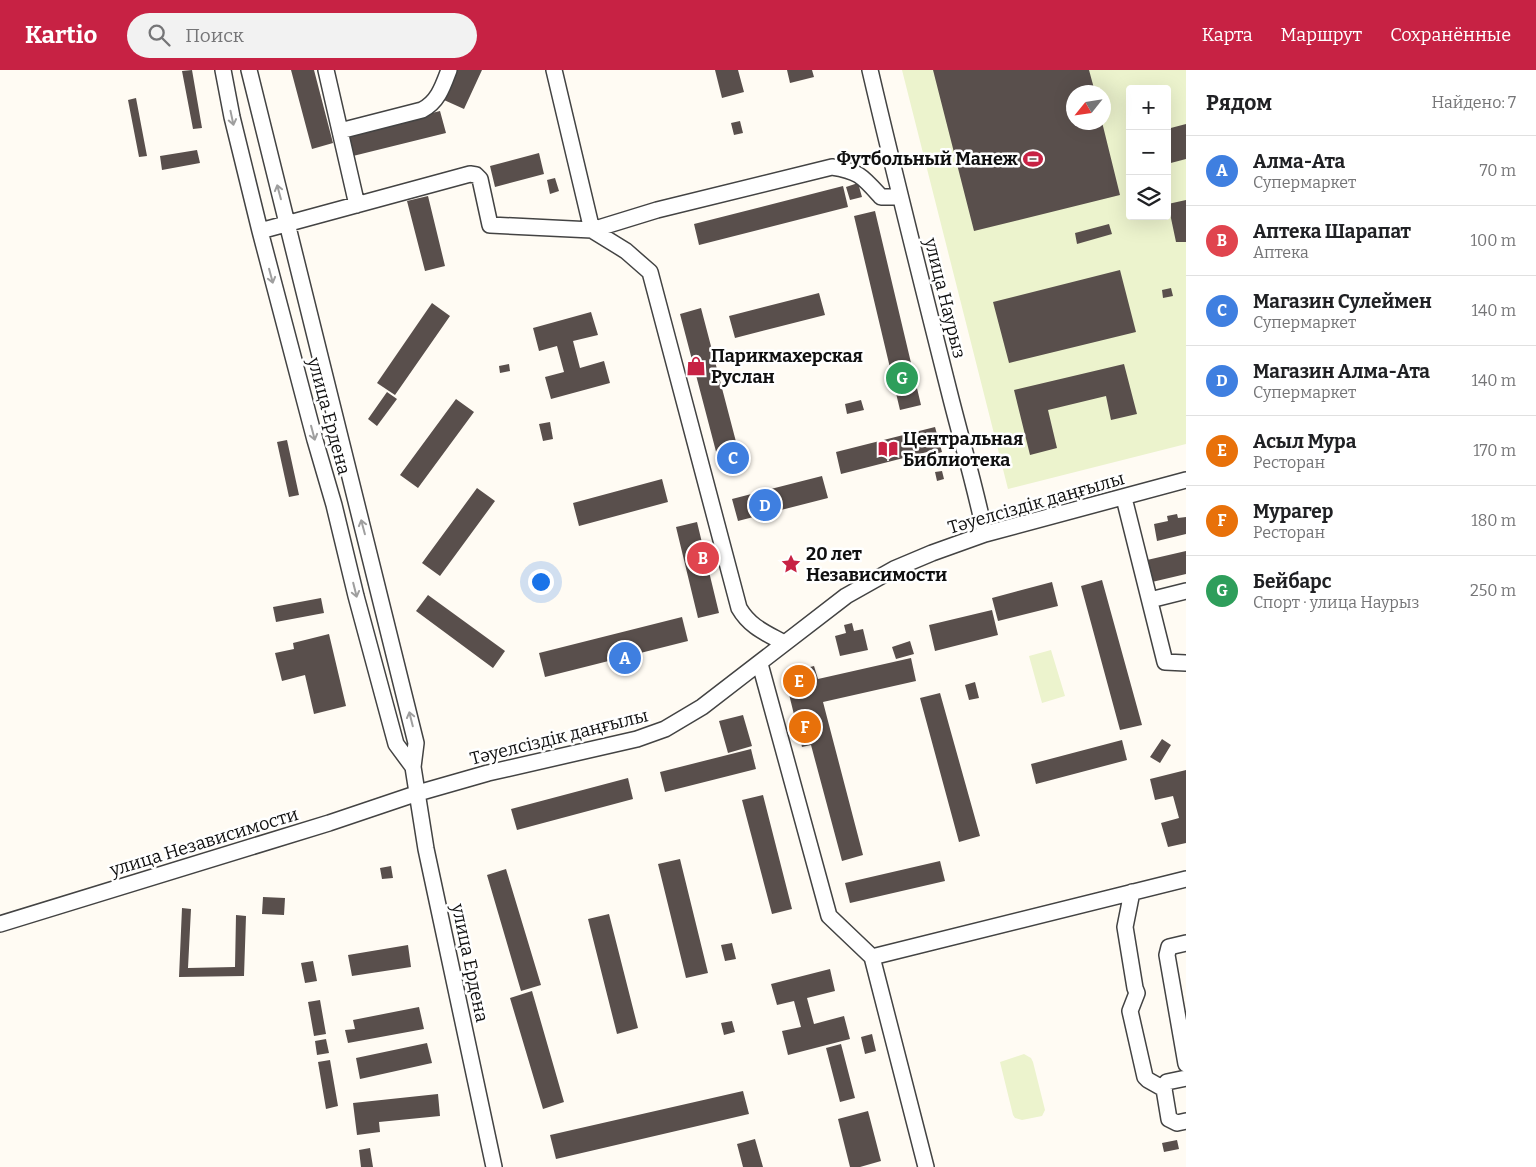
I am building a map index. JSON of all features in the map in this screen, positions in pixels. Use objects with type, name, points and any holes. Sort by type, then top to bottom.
[{"type":"street","name":"улица Ердена","points":[[224,70],[232,117],[260,231],[396,744],[413,767]]},
{"type":"street","name":"улица Ердена","points":[[249,70],[416,742],[413,767],[426,849],[494,1167]]},
{"type":"street","points":[[326,70],[357,205]]},
{"type":"street","points":[[340,131],[422,110],[430,106],[436,100],[450,70]]},
{"type":"street","points":[[554,70],[592,230],[626,250],[650,272],[740,608],[745,618],[753,626],[784,643]]},
{"type":"street","name":"улица Наурыз","points":[[870,70],[900,197],[977,495],[985,534]]},
{"type":"street","points":[[260,231],[288,225],[470,174],[476,175],[480,180],[490,226],[592,230],[658,210],[832,167],[850,170],[864,178],[881,196],[900,197]]},
{"type":"street","name":"Тәуелсіздік даңғылы","points":[[418,793],[488,773],[637,739],[665,729],[702,707],[846,596],[894,569],[985,534],[1186,480]]},
{"type":"street","points":[[1124,498],[1165,662],[1186,663]]},
{"type":"street","points":[[1150,600],[1186,591]]},
{"type":"street","points":[[760,664],[829,916],[872,957],[926,1167]]},
{"type":"street","name":"улица Независимости","points":[[0,924],[329,823],[418,793]]},
{"type":"street","points":[[872,957],[1186,879]]},
{"type":"street","points":[[1132,892],[1125,927],[1137,993],[1130,1011],[1145,1077],[1164,1088]]},
{"type":"street","points":[[1186,943],[1168,947],[1167,955],[1186,1064]]},
{"type":"street","points":[[1186,1078],[1167,1082],[1164,1088],[1169,1119],[1177,1123],[1186,1121]]},
{"type":"green space","points":[[902,70],[1186,70],[1186,444],[1008,489]]},
{"type":"green space","points":[[1051,650],[1065,696],[1042,703],[1029,656]]},
{"type":"green space","points":[[1024,1054],[1031,1058],[1033,1062],[1045,1110],[1042,1116],[1022,1120],[1015,1118],[1013,1115],[1000,1062]]},
{"type":"building","points":[[192,70],[202,128],[193,129],[182,71]]},
{"type":"building","points":[[291,70],[314,70],[333,143],[312,149]]},
{"type":"building","points":[[457,70],[482,70],[464,109],[444,100]]},
{"type":"building","points":[[715,70],[738,70],[744,92],[722,98]]},
{"type":"building","points":[[787,70],[812,70],[814,77],[790,83]]},
{"type":"building","name":"Футбольный Манеж","points":[[933,70],[1089,70],[1093,85],[1066,85],[1066,130],[1104,130],[1120,195],[974,231]]},
{"type":"building","points":[[136,98],[147,156],[139,157],[128,100]]},
{"type":"building","points":[[440,111],[446,133],[353,156],[348,134]]},
{"type":"building","points":[[740,121],[743,133],[734,135],[731,123]]},
{"type":"building","points":[[1186,124],[1186,159],[1171,163],[1171,130],[1171,128]]},
{"type":"building","points":[[197,150],[200,163],[162,170],[160,156]]},
{"type":"building","points":[[539,153],[544,174],[495,187],[490,166]]},
{"type":"building","points":[[555,178],[559,191],[550,194],[547,180]]},
{"type":"building","points":[[858,183],[862,197],[850,200],[846,187]]},
{"type":"building","points":[[843,186],[848,207],[699,245],[694,224]]},
{"type":"building","points":[[428,196],[445,266],[425,271],[407,201]]},
{"type":"building","points":[[1186,200],[1186,242],[1176,242],[1171,218],[1171,203]]},
{"type":"building","points":[[875,211],[921,405],[900,410],[854,216]]},
{"type":"building","points":[[1109,224],[1112,234],[1077,244],[1075,233]]},
{"type":"building","points":[[1120,270],[1136,332],[1009,363],[993,302]]},
{"type":"building","points":[[1171,288],[1173,296],[1163,298],[1162,290]]},
{"type":"building","points":[[819,293],[825,315],[735,338],[729,316]]},
{"type":"building","points":[[432,303],[450,316],[395,395],[377,383]]},
{"type":"building","points":[[701,308],[740,457],[719,463],[680,314]]},
{"type":"building","points":[[591,312],[598,335],[573,341],[580,368],[604,361],[610,383],[551,399],[545,377],[564,372],[557,346],[539,351],[533,328]]},
{"type":"building","points":[[509,364],[510,371],[500,373],[499,366]]},
{"type":"building","points":[[1124,364],[1137,414],[1111,420],[1106,396],[1048,410],[1057,448],[1030,455],[1014,390]]},
{"type":"building","points":[[387,392],[397,399],[377,426],[368,419]]},
{"type":"building","points":[[456,399],[474,412],[418,488],[400,475]]},
{"type":"building","points":[[861,400],[864,410],[847,414],[845,404]]},
{"type":"building","points":[[550,422],[553,439],[543,441],[539,424]]},
{"type":"building","points":[[935,427],[942,452],[932,455],[931,451],[841,474],[836,452]]},
{"type":"building","points":[[287,440],[299,495],[289,497],[277,442]]},
{"type":"building","points":[[942,471],[944,479],[937,481],[935,472]]},
{"type":"building","points":[[822,476],[828,498],[738,521],[732,499]]},
{"type":"building","points":[[662,479],[668,502],[579,526],[573,503]]},
{"type":"building","points":[[477,488],[495,501],[440,576],[422,563]]},
{"type":"building","points":[[1177,514],[1178,518],[1186,517],[1186,534],[1157,541],[1154,524],[1168,521],[1167,516]]},
{"type":"building","points":[[697,522],[719,613],[698,618],[676,527]]},
{"type":"building","points":[[1186,551],[1186,574],[1152,582],[1147,560]]},
{"type":"building","points":[[1102,580],[1142,725],[1120,730],[1081,586]]},
{"type":"building","points":[[1052,582],[1058,606],[998,621],[992,598]]},
{"type":"building","points":[[428,595],[505,651],[493,668],[416,611]]},
{"type":"building","points":[[321,598],[324,613],[276,622],[273,607]]},
{"type":"building","points":[[992,610],[998,635],[935,651],[929,625]]},
{"type":"building","points":[[682,617],[688,641],[545,677],[539,653]]},
{"type":"building","points":[[852,623],[854,631],[863,629],[868,650],[840,656],[835,636],[846,633],[844,625]]},
{"type":"building","points":[[329,634],[346,706],[314,714],[305,675],[282,681],[275,653],[294,649],[293,643]]},
{"type":"building","points":[[910,641],[914,654],[896,659],[892,647]]},
{"type":"building","points":[[911,658],[916,681],[823,702],[863,855],[842,861],[811,745],[802,747],[784,674],[814,666],[818,679]]},
{"type":"building","points":[[975,682],[979,698],[969,700],[965,685]]},
{"type":"building","points":[[940,693],[980,836],[959,842],[920,698]]},
{"type":"building","points":[[743,715],[752,746],[728,753],[719,721]]},
{"type":"building","points":[[1162,739],[1171,745],[1160,763],[1150,757]]},
{"type":"building","points":[[1122,740],[1127,760],[1036,784],[1031,764]]},
{"type":"building","points":[[751,749],[756,769],[665,792],[660,772]]},
{"type":"building","points":[[1186,770],[1186,843],[1168,847],[1161,823],[1179,818],[1173,796],[1155,800],[1150,779]]},
{"type":"building","points":[[628,778],[633,799],[517,830],[511,809]]},
{"type":"building","points":[[763,795],[792,909],[772,914],[742,800]]},
{"type":"building","points":[[680,859],[708,973],[686,978],[658,864]]},
{"type":"building","points":[[940,861],[945,881],[850,903],[845,883]]},
{"type":"building","points":[[391,866],[393,878],[382,879],[380,868]]},
{"type":"building","points":[[506,869],[541,985],[521,991],[487,875]]},
{"type":"building","points":[[263,897],[285,898],[284,915],[262,914]]},
{"type":"building","points":[[182,908],[191,909],[188,968],[235,967],[236,915],[246,916],[244,976],[179,977]]},
{"type":"building","points":[[609,914],[638,1028],[617,1034],[588,919]]},
{"type":"building","points":[[732,943],[736,959],[725,961],[721,945]]},
{"type":"building","points":[[408,945],[411,967],[352,976],[348,955]]},
{"type":"building","points":[[313,961],[317,981],[305,983],[301,963]]},
{"type":"building","points":[[830,969],[835,991],[807,998],[814,1024],[844,1016],[850,1039],[788,1055],[782,1031],[801,1027],[794,1001],[777,1005],[771,984]]},
{"type":"building","points":[[532,991],[564,1102],[543,1109],[510,998]]},
{"type":"building","points":[[320,1000],[326,1034],[314,1036],[308,1002]]},
{"type":"building","points":[[419,1007],[424,1029],[348,1043],[345,1030],[355,1029],[353,1020]]},
{"type":"building","points":[[732,1021],[735,1032],[724,1035],[721,1023]]},
{"type":"building","points":[[872,1034],[876,1051],[865,1054],[861,1037]]},
{"type":"building","points":[[326,1039],[329,1053],[317,1055],[315,1041]]},
{"type":"building","points":[[427,1043],[432,1063],[360,1079],[356,1058]]},
{"type":"building","points":[[841,1044],[855,1098],[840,1102],[826,1048]]},
{"type":"building","points":[[330,1060],[338,1106],[326,1109],[318,1062]]},
{"type":"building","points":[[743,1091],[749,1114],[556,1159],[550,1135]]},
{"type":"building","points":[[438,1094],[440,1116],[379,1122],[380,1132],[357,1135],[353,1103]]},
{"type":"building","points":[[868,1111],[881,1161],[860,1167],[850,1167],[838,1119]]},
{"type":"building","points":[[755,1139],[763,1167],[743,1167],[737,1144]]},
{"type":"building","points":[[1177,1140],[1179,1149],[1164,1152],[1162,1143]]},
{"type":"building","points":[[370,1148],[373,1167],[361,1167],[359,1150]]},
{"type":"place","name":"Футбольный Манеж","points":[[1033,159]]},
{"type":"place","name":"Парикмахерская Руслан","points":[[696,366]]},
{"type":"place","name":"Бейбарс","points":[[902,378]]},
{"type":"place","name":"Центральная Библиотека","points":[[888,449]]},
{"type":"place","name":"Магазин Сулеймен","points":[[733,458]]},
{"type":"place","name":"Магазин Алма-Ата","points":[[765,505]]},
{"type":"place","name":"Аптека Шарапат","points":[[703,558]]},
{"type":"place","name":"20 лет Независимости","points":[[791,564]]},
{"type":"place","name":"Алма-Ата","points":[[625,658]]},
{"type":"place","name":"Асыл Мура","points":[[799,681]]},
{"type":"place","name":"Мурагер","points":[[805,727]]}]
